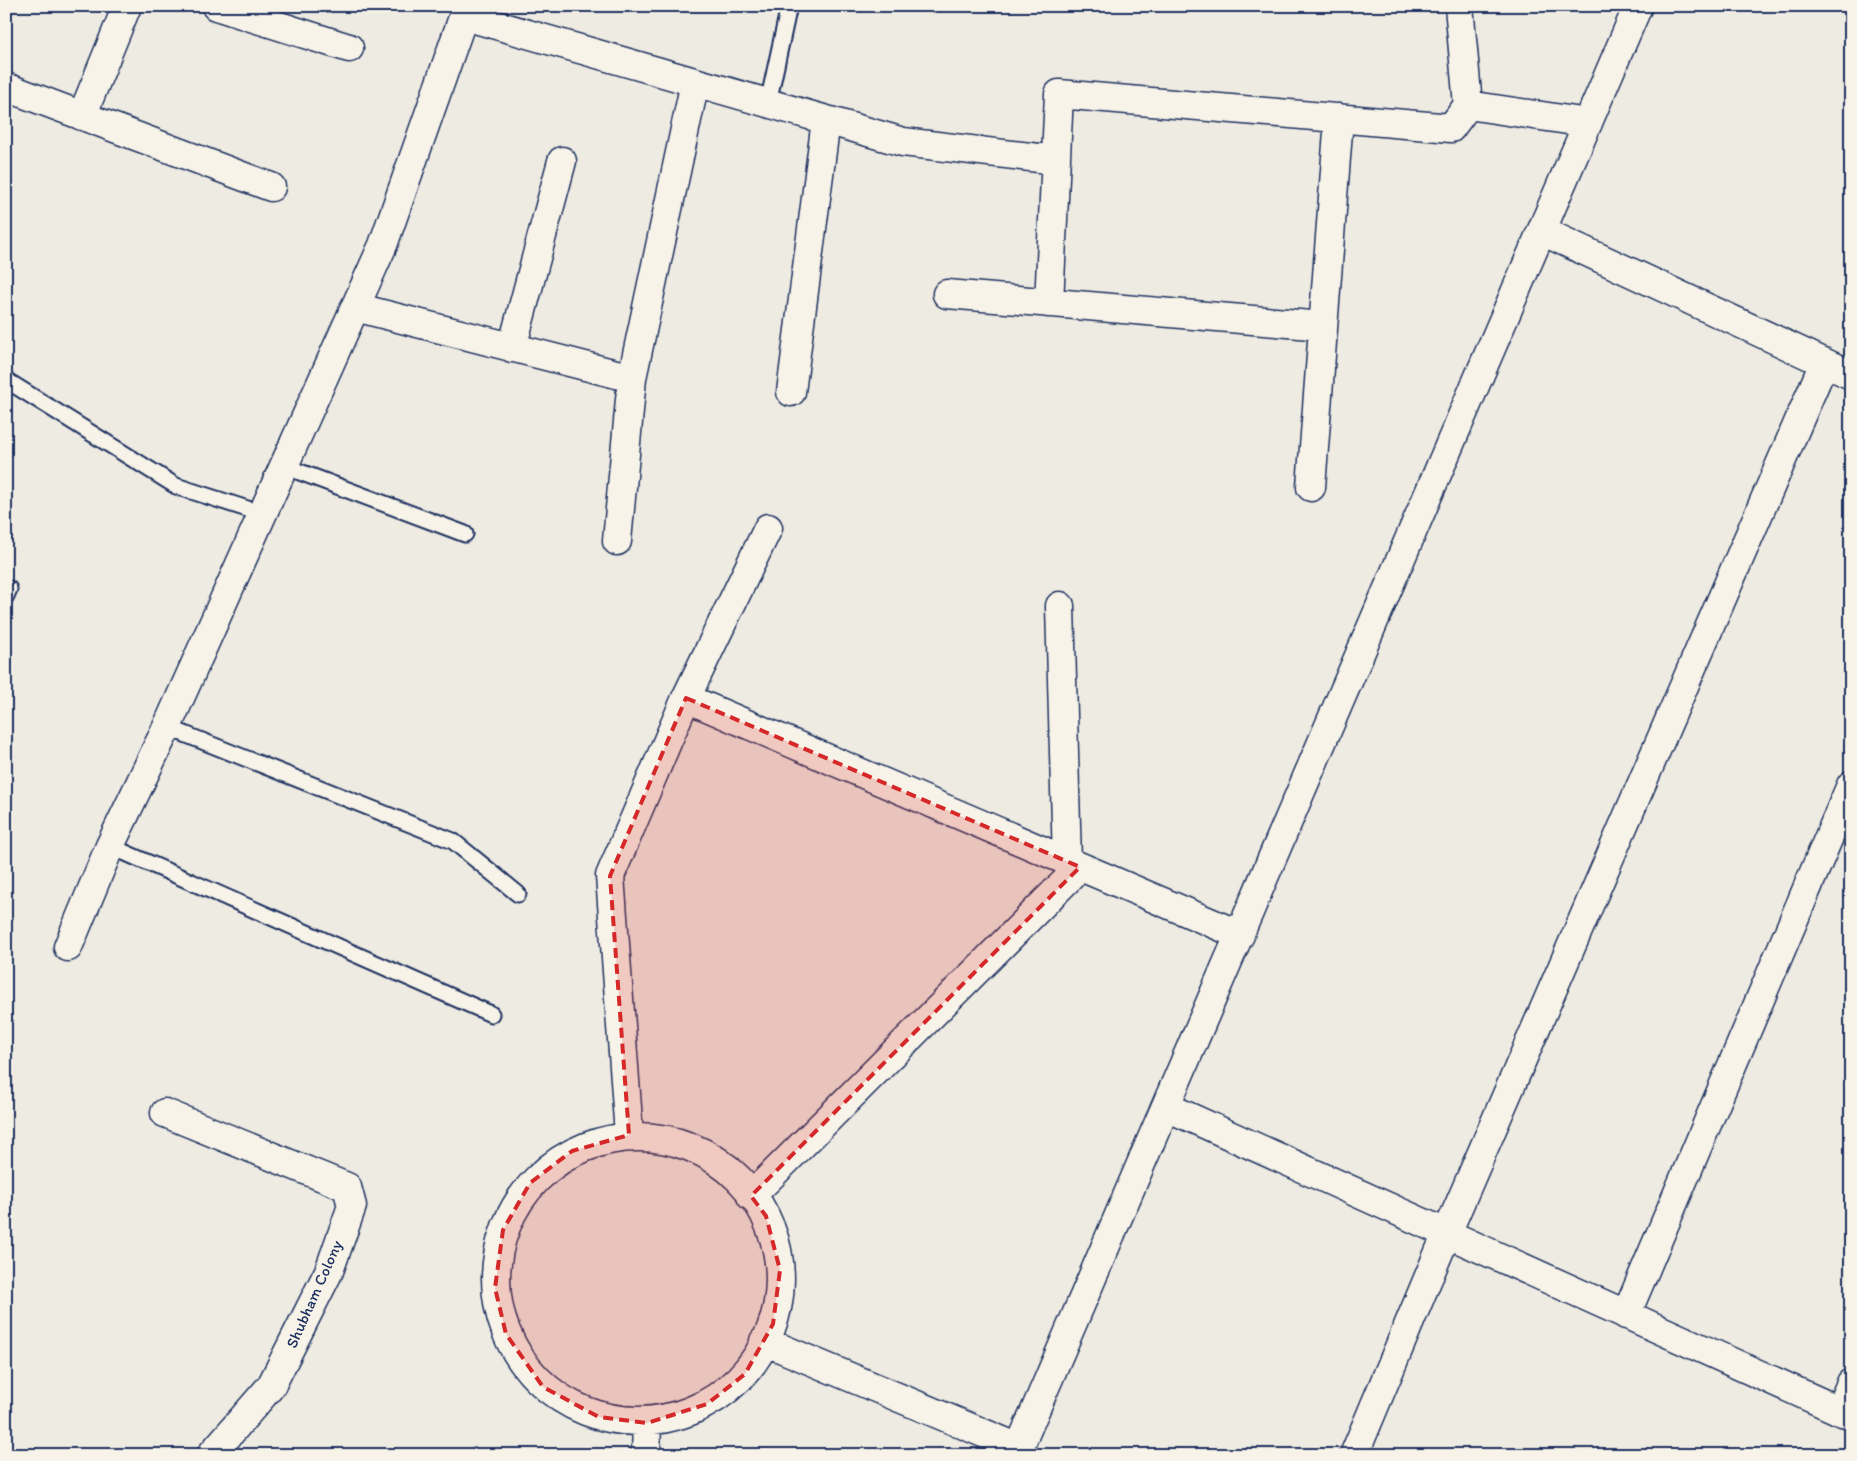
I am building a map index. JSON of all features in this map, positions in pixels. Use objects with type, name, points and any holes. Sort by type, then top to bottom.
[{"type":"street","points":[[82,116],[127,6]]},
{"type":"street","points":[[216,6],[349,48]]},
{"type":"street","points":[[1050,303],[1059,94],[1451,128],[1468,105],[1459,6]]},
{"type":"street","points":[[764,1341],[1017,1451],[1167,1107],[1638,6]]},
{"type":"street","points":[[68,947],[110,846],[167,727],[383,245],[466,11],[695,82],[903,142],[1056,160]]},
{"type":"street","points":[[617,541],[632,378],[695,82]]},
{"type":"street","points":[[6,87],[271,186]]},
{"type":"street","points":[[1468,105],[1588,123]]},
{"type":"street","points":[[1311,487],[1339,118]]},
{"type":"street","points":[[792,392],[826,120]]},
{"type":"street","points":[[512,348],[562,162]]},
{"type":"street","points":[[1542,231],[1851,375]]},
{"type":"street","points":[[947,294],[1323,326]]},
{"type":"street","points":[[355,307],[632,378]]},
{"type":"street","points":[[1354,1455],[1447,1233],[1824,363]]},
{"type":"street","points":[[629,1135],[610,876],[686,698],[768,528]]},
{"type":"street","points":[[751,1196],[1074,864],[1060,606]]},
{"type":"street","points":[[686,698],[1240,936]]},
{"type":"street","points":[[1626,1315],[1851,785]]},
{"type":"street","points":[[1167,1107],[1845,1414],[1851,1383]]},
{"type":"street","name":"Shubham Colony","points":[[165,1113],[347,1187],[352,1206],[329,1271],[272,1386],[211,1455]]},
{"type":"street","points":[[629,1135],[692,1146],[732,1171],[766,1216],[780,1270],[774,1324],[745,1374],[707,1404],[647,1422],[599,1417],[543,1386],[506,1334],[495,1288],[503,1230],[530,1183],[572,1151],[629,1135]]},
{"type":"street","points":[[646,1455],[647,1422]]},
{"type":"lane","points":[[768,103],[789,6]]},
{"type":"lane","points":[[6,380],[176,486],[262,514]]},
{"type":"lane","points":[[284,466],[465,534]]},
{"type":"lane","points":[[6,588],[9,589],[6,596]]},
{"type":"lane","points":[[167,727],[453,841],[518,894]]},
{"type":"lane","points":[[110,846],[491,1014]]},
{"type":"highlighted area","points":[[686,698],[1080,867],[751,1196],[766,1216],[780,1270],[773,1324],[745,1374],[707,1404],[647,1423],[599,1417],[543,1387],[506,1334],[495,1288],[503,1230],[530,1183],[572,1151],[629,1135],[610,876]]}]
